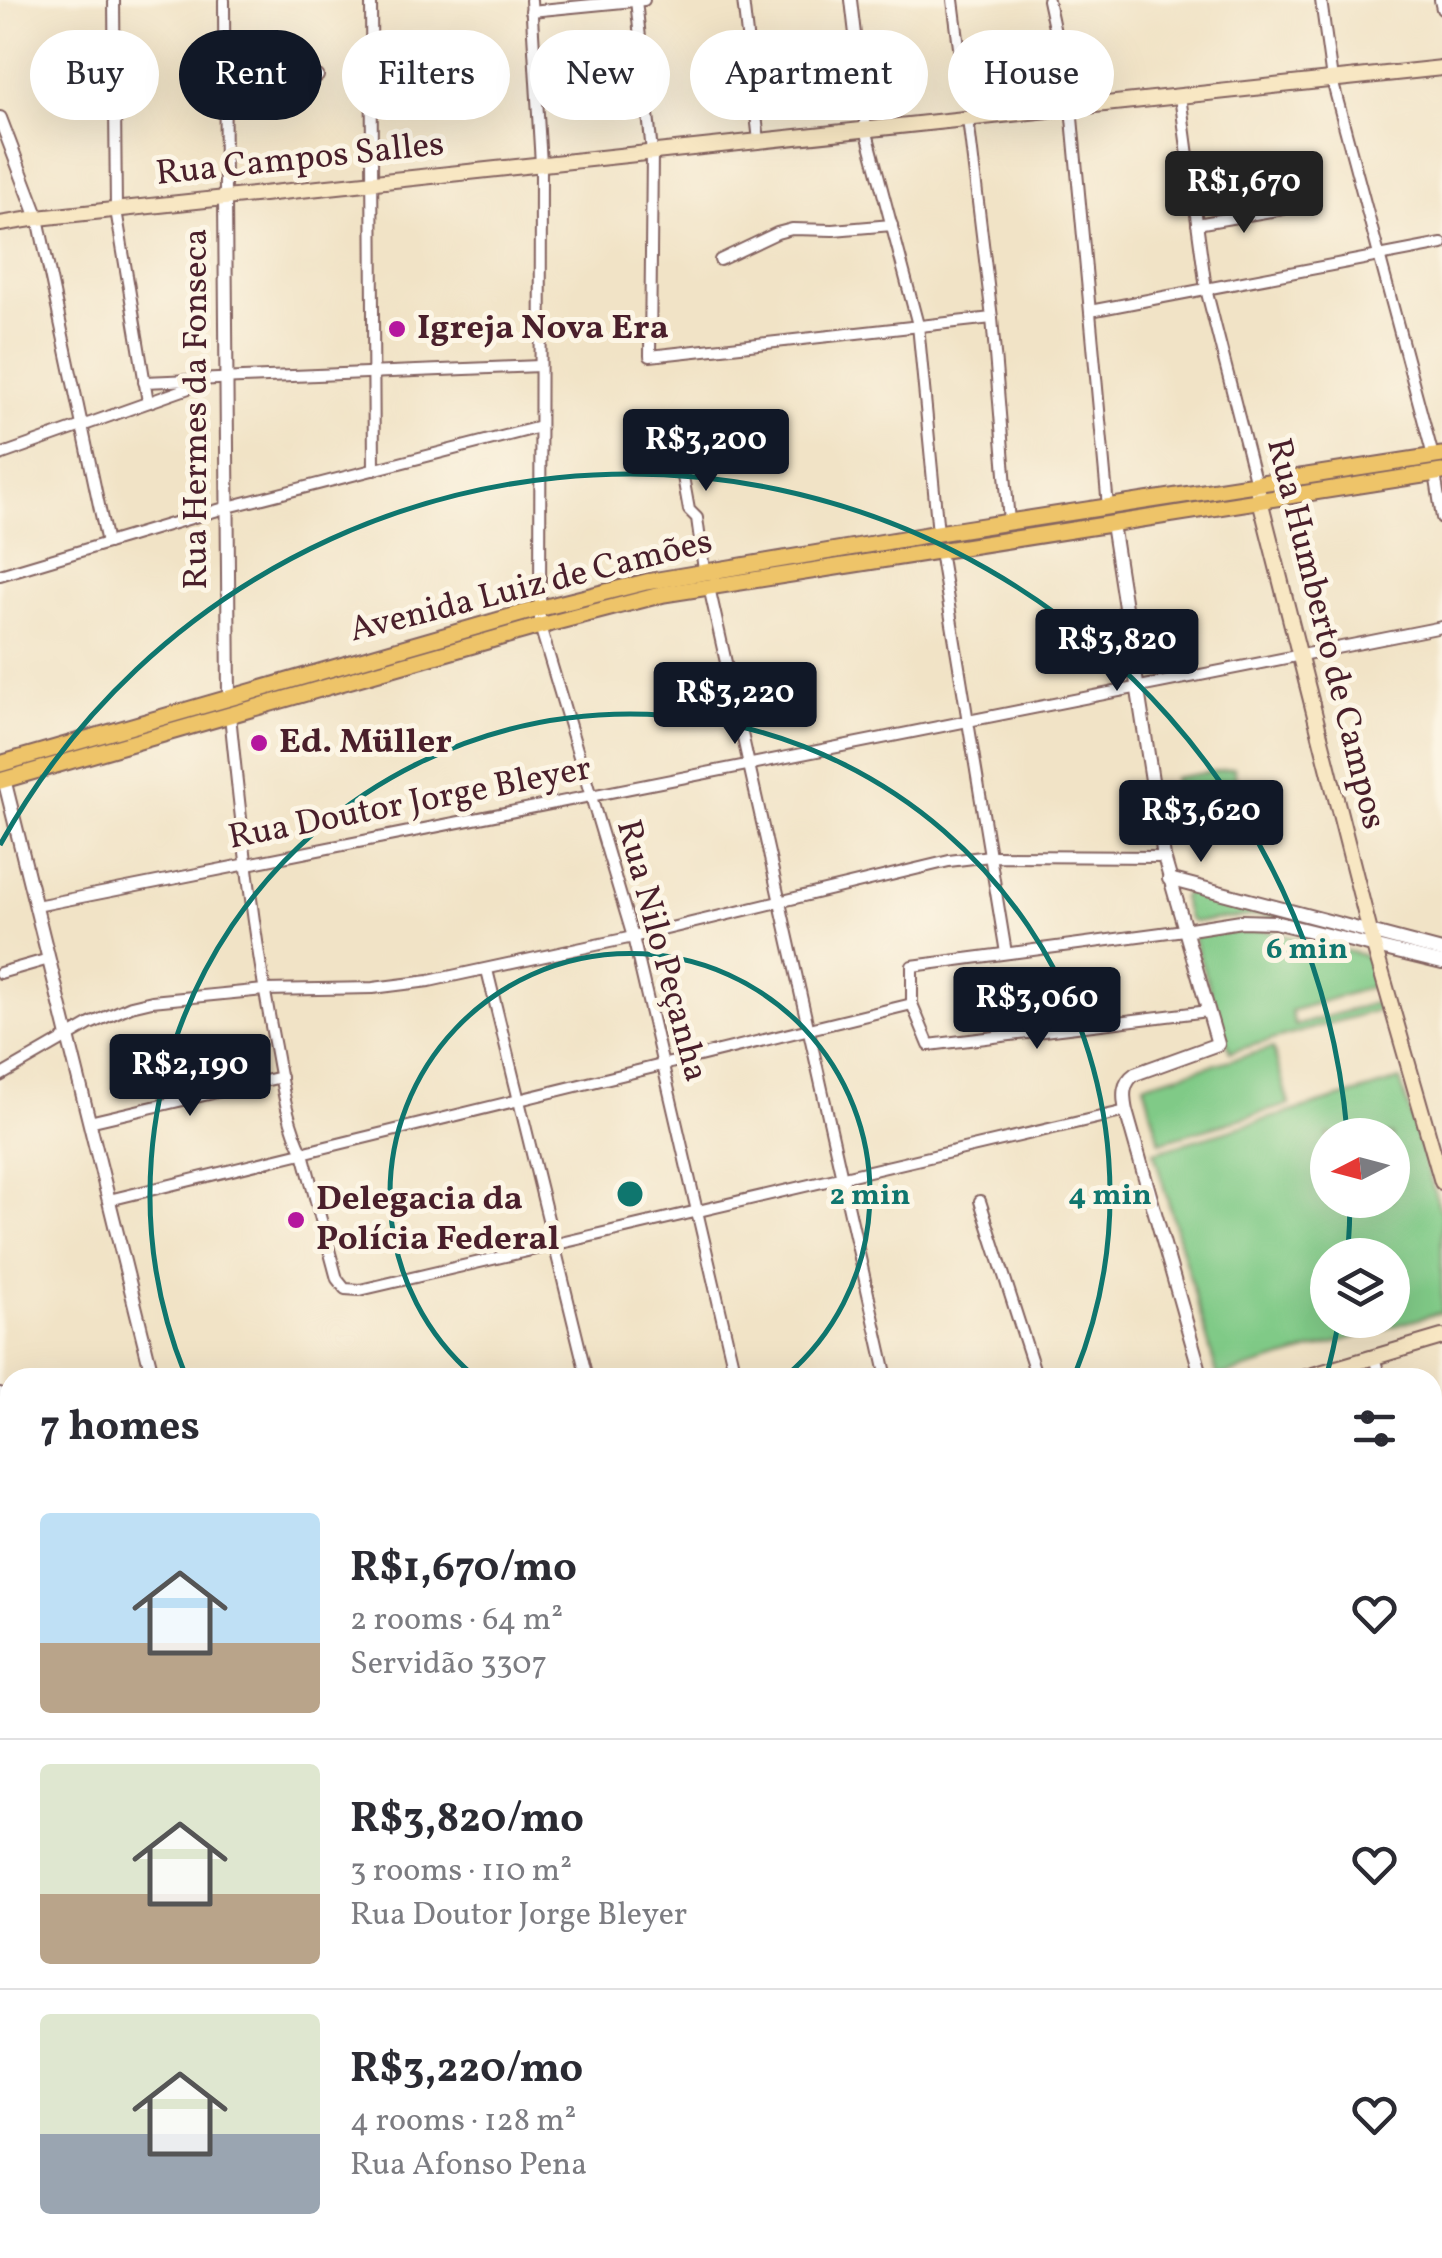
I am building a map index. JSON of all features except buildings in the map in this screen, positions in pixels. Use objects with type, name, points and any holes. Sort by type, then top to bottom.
[{"type":"main road","name":"Rua Campos Salles","points":[[1114,103],[1442,68]]},
{"type":"main road","name":"Rua Campos Salles","points":[[0,224],[949,120]]},
{"type":"main road","name":"Avenida Luiz de Camões","points":[[706,578],[938,532],[1437,455]]},
{"type":"main road","name":"Avenida Luiz de Camões","points":[[1,770],[539,618],[646,582],[940,551],[1439,473]]},
{"type":"main road","name":"Rua Humberto de Campos","points":[[1256,484],[1372,939],[1436,1137],[1442,1182]]},
{"type":"main road","points":[[1337,1368],[1442,1337]]},
{"type":"street","points":[[114,0],[116,210],[148,402]]},
{"type":"street","name":"Rua Hermes da Fonseca","points":[[224,0],[224,30]]},
{"type":"street","points":[[371,0],[374,470]]},
{"type":"street","points":[[531,6],[639,0],[652,152],[650,356],[992,318]]},
{"type":"street","points":[[743,0],[758,141]]},
{"type":"street","points":[[852,0],[866,129],[918,325],[938,532]]},
{"type":"street","points":[[953,0],[957,30]]},
{"type":"street","points":[[1048,0],[1054,30]]},
{"type":"street","points":[[1321,0],[1332,80],[1437,455]]},
{"type":"street","points":[[1440,0],[1442,9]]},
{"type":"street","name":"Rua Nilo Peçanha","points":[[531,6],[541,164],[539,618],[632,936],[734,1368]]},
{"type":"street","name":"Rua Humberto de Campos","points":[[1180,96],[1206,289],[1256,484]]},
{"type":"street","points":[[0,118],[38,218],[107,543]]},
{"type":"street","name":"Rua Hermes da Fonseca","points":[[225,120],[220,378],[228,507],[229,706],[264,990],[296,1138],[337,1278],[345,1289],[360,1290],[554,1245]]},
{"type":"street","points":[[968,120],[992,318],[1009,522]]},
{"type":"street","points":[[1072,120],[1108,507]]},
{"type":"street","points":[[1197,224],[1284,208]]},
{"type":"street","points":[[720,260],[792,229],[892,225]]},
{"type":"street","points":[[1090,311],[1442,244]]},
{"type":"street","points":[[144,382],[540,366]]},
{"type":"street","points":[[0,455],[220,378]]},
{"type":"street","points":[[674,421],[688,510],[696,518],[706,578],[885,1368]]},
{"type":"street","points":[[0,575],[228,507],[540,428]]},
{"type":"street","points":[[1439,473],[1442,518]]},
{"type":"street","points":[[1112,524],[1164,857],[1218,1044],[1144,1069],[1128,1078],[1123,1094],[1199,1368]]},
{"type":"street","points":[[940,551],[1006,954]]},
{"type":"street","name":"Rua Doutor Jorge Bleyer","points":[[36,906],[1442,627]]},
{"type":"street","points":[[1,770],[150,1368]]},
{"type":"street","points":[[0,1076],[112,1014],[152,1001],[264,990],[401,986],[487,970],[949,861],[990,856],[1164,857]]},
{"type":"street","points":[[1169,879],[1442,963]]},
{"type":"street","points":[[1208,1011],[929,1045],[912,1004],[912,966],[1263,920],[1442,951]]},
{"type":"street","points":[[0,973],[49,959]]},
{"type":"street","points":[[487,970],[585,1368]]},
{"type":"street","points":[[109,1200],[912,1004]]},
{"type":"street","points":[[89,1122],[281,1078]]},
{"type":"street","points":[[554,1245],[1126,1111]]},
{"type":"street","points":[[980,1201],[1034,1368]]},
{"type":"street","points":[[1374,1357],[1377,1368]]},
{"type":"green space","points":[[1163,505],[692,581],[553,612],[627,589]]},
{"type":"green space","points":[[519,621],[483,635],[20,768],[78,747]]},
{"type":"green space","points":[[1234,768],[1239,797],[1179,807],[1174,778]]},
{"type":"green space","points":[[1187,892],[1367,936],[1365,941],[1260,915],[1193,922],[1182,898]]},
{"type":"green space","points":[[1263,930],[1371,957],[1385,1008],[1230,1052],[1192,935]],"holes":[[[1374,986],[1378,1002],[1295,1026],[1291,1011]]]},
{"type":"green space","points":[[1273,1048],[1289,1105],[1160,1142],[1144,1084]]},
{"type":"green space","points":[[1400,1080],[1442,1217],[1442,1312],[1410,1321],[1410,1238],[1310,1238],[1310,1338],[1352,1338],[1249,1368],[1215,1368],[1154,1152]]},
{"type":"place","name":"Igreja Nova Era","points":[[397,329]]},
{"type":"place","name":"Ed. Müller","points":[[259,743]]},
{"type":"place","name":"Delegacia da Polícia Federal","points":[[296,1220]]}]
